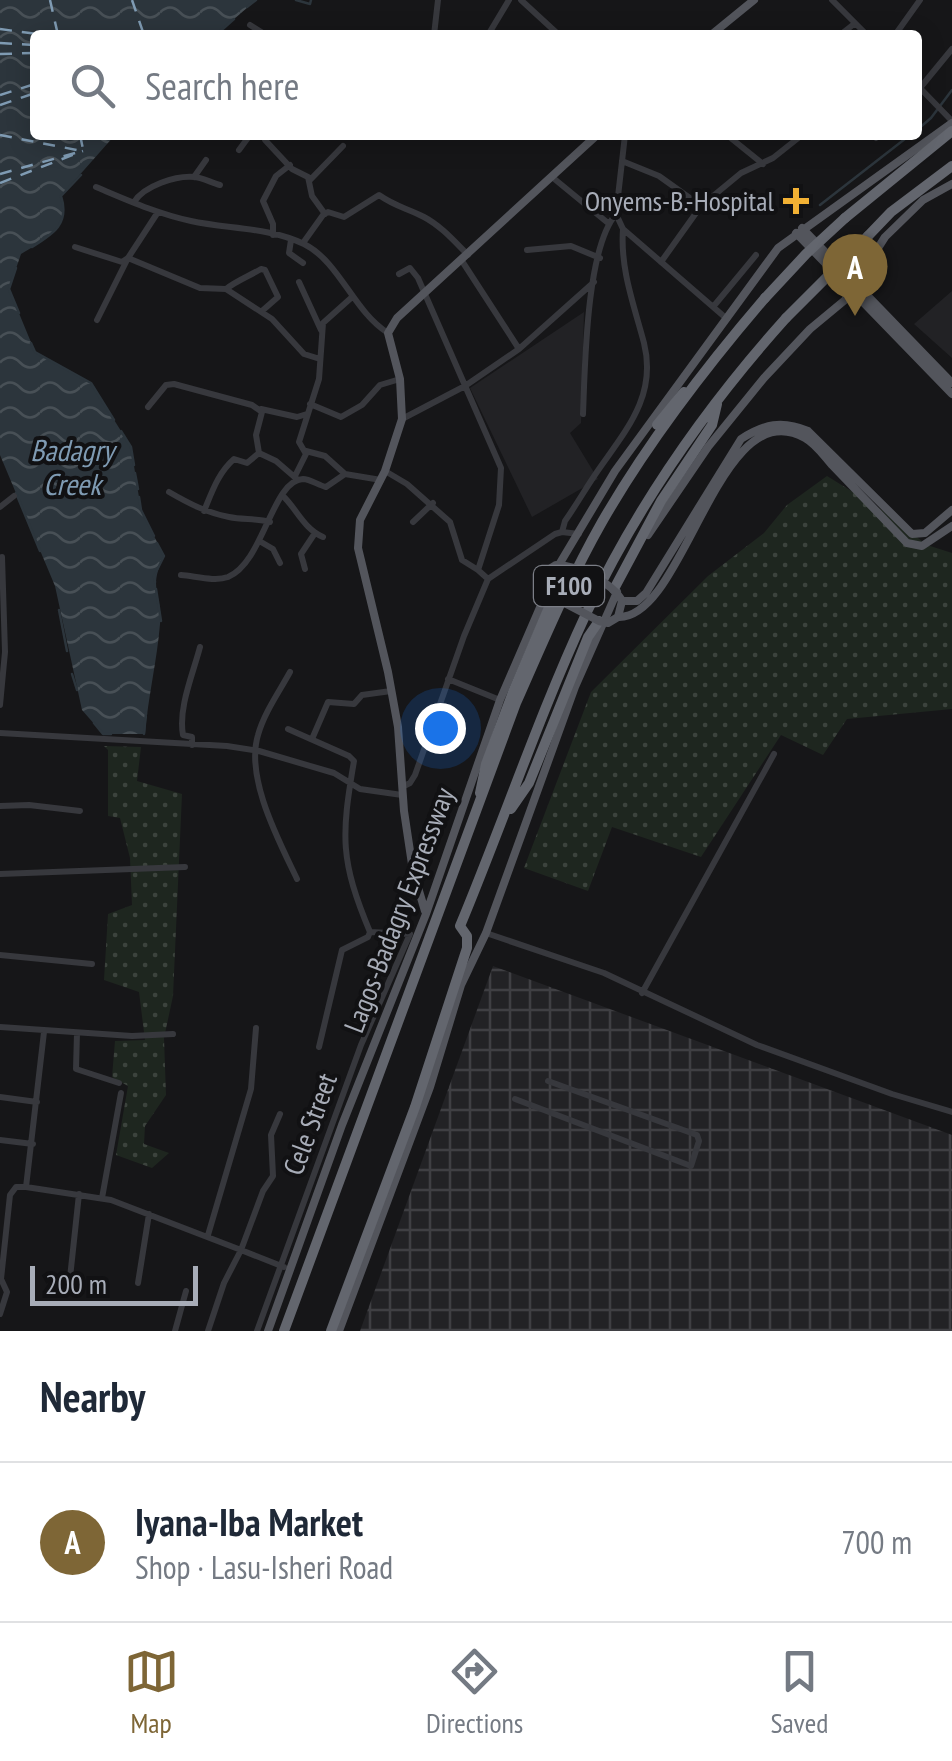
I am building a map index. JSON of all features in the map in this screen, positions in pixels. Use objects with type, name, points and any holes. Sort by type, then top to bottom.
[{"type":"highway","name":"Lagos-Badagry Expressway","points":[[284,1331],[516,703],[603,521],[662,429],[765,298],[846,218],[952,132]]},
{"type":"highway","name":"F100","points":[[332,1331],[415,1107],[467,948],[468,936],[460,926],[601,584],[684,444],[718,398],[786,318],[890,212],[952,166]]},
{"type":"highway","points":[[570,566],[667,410],[695,386]]},
{"type":"highway","points":[[614,590],[661,500],[712,425],[718,398]]},
{"type":"highway","points":[[481,799],[480,782],[512,692],[553,598]]},
{"type":"highway","points":[[508,812],[522,797],[588,637],[599,621]]},
{"type":"main road","points":[[716,30],[754,0]]},
{"type":"main road","name":"Lagos-Badagry Expressway","points":[[268,1331],[286,1268],[371,1050],[373,1029],[426,914],[500,700],[557,568],[648,422],[728,320],[778,248],[840,207],[952,122]]},
{"type":"main road","points":[[426,914],[414,879],[398,728],[356,533],[383,475],[402,419],[400,379],[388,334],[397,318],[592,140]]},
{"type":"main road","points":[[339,1331],[430,1087],[461,984],[486,933],[581,672],[644,542],[685,480],[764,378],[842,303],[885,237],[902,218],[952,184]]},
{"type":"main road","points":[[799,231],[952,382]]},
{"type":"main road","points":[[854,286],[952,394]]},
{"type":"main road","points":[[622,601],[614,590],[570,566],[556,565],[544,574],[544,587],[553,598],[599,621],[634,616],[651,601],[741,439],[767,425],[800,427],[819,440],[912,534],[925,532],[952,510]]},
{"type":"main road","points":[[622,601],[637,601],[646,593],[748,445],[764,434],[780,432],[805,438],[914,547],[931,542],[952,526]]},
{"type":"main road","points":[[618,617],[622,601]]},
{"type":"main road","points":[[414,879],[432,896]]},
{"type":"street","points":[[435,30],[438,0]]},
{"type":"street","points":[[491,30],[510,0]]},
{"type":"street","points":[[521,0],[553,30]]},
{"type":"street","points":[[832,0],[862,30]]},
{"type":"street","points":[[899,30],[920,0]]},
{"type":"street","points":[[250,24],[259,30]]},
{"type":"street","points":[[846,30],[854,24]]},
{"type":"street","points":[[922,86],[952,50]]},
{"type":"street","points":[[922,93],[952,122]]},
{"type":"street","points":[[240,150],[247,140]]},
{"type":"street","points":[[265,140],[310,180],[312,196],[324,214]]},
{"type":"street","points":[[624,140],[616,214],[623,229],[728,320]]},
{"type":"street","points":[[733,140],[764,164]]},
{"type":"street","points":[[661,262],[701,206],[741,173],[764,164],[795,140]]},
{"type":"street","points":[[310,180],[343,146]]},
{"type":"street","points":[[194,177],[206,160]]},
{"type":"street","points":[[622,162],[659,176],[701,206]]},
{"type":"street","points":[[273,235],[274,224],[263,201],[276,176],[290,166]]},
{"type":"street","points":[[134,202],[138,195],[166,181],[194,177],[220,186]]},
{"type":"street","points":[[552,177],[608,223]]},
{"type":"street","points":[[96,187],[193,222],[230,225],[303,244],[320,256],[351,298],[388,334]]},
{"type":"street","points":[[303,244],[324,214],[330,212],[344,218],[381,196],[440,227],[465,258],[519,349]]},
{"type":"street","points":[[97,320],[128,258],[158,212]]},
{"type":"street","points":[[584,414],[588,308],[608,223],[616,214]]},
{"type":"street","points":[[0,733],[256,750],[334,773],[360,790],[402,791],[415,774],[488,579],[562,532],[644,398],[647,362],[625,274],[623,229]]},
{"type":"street","points":[[291,240],[289,252],[303,263]]},
{"type":"street","points":[[527,250],[571,246],[600,258]]},
{"type":"street","points":[[75,247],[119,262],[128,258],[200,288],[226,290],[262,311],[298,350],[320,359]]},
{"type":"street","points":[[713,307],[756,254]]},
{"type":"street","points":[[399,274],[410,268],[425,292],[498,456],[502,478],[499,505],[478,570]]},
{"type":"street","points":[[226,290],[237,280],[266,270],[278,297],[262,311]]},
{"type":"street","points":[[298,282],[321,330],[323,346],[319,379],[299,442],[306,451],[325,456],[345,474],[383,475],[432,503],[450,522],[462,560],[488,579]]},
{"type":"street","points":[[402,419],[465,386],[519,349],[594,282]]},
{"type":"street","points":[[321,330],[327,317],[351,298]]},
{"type":"street","points":[[577,298],[588,308]]},
{"type":"street","points":[[310,404],[340,417],[362,406],[380,386],[400,379]]},
{"type":"street","points":[[148,407],[166,385],[174,384],[260,409],[297,417],[308,413]]},
{"type":"street","points":[[260,409],[262,416],[256,435],[259,453],[296,478],[326,487],[345,474]]},
{"type":"street","points":[[181,575],[222,579],[242,567],[261,542],[282,495],[296,478],[306,451]]},
{"type":"street","points":[[204,511],[227,466],[234,460],[246,462],[259,453]]},
{"type":"street","points":[[169,492],[204,511],[270,522]]},
{"type":"street","points":[[282,495],[298,509],[303,523],[319,535],[302,554],[305,568]]},
{"type":"street","points":[[0,507],[14,496]]},
{"type":"street","points":[[413,522],[432,503]]},
{"type":"street","points":[[562,532],[579,534]]},
{"type":"street","points":[[261,542],[272,548],[280,563]]},
{"type":"street","points":[[0,705],[5,652],[2,557]]},
{"type":"street","points":[[192,745],[192,737],[183,736],[181,730],[200,647]]},
{"type":"street","points":[[290,672],[262,722],[256,750],[269,821],[297,878]]},
{"type":"street","points":[[448,679],[500,700]]},
{"type":"street","points":[[312,739],[328,702],[354,704],[362,694],[391,691]]},
{"type":"street","points":[[288,729],[352,758],[343,832],[350,879],[370,932],[368,937],[342,950],[319,1046]]},
{"type":"street","points":[[642,992],[774,754]]},
{"type":"street","points":[[0,806],[80,811]]},
{"type":"street","points":[[0,874],[185,868]]},
{"type":"street","name":"Cele Street","points":[[257,1331],[286,1268],[361,1046],[373,1029],[410,934],[370,932]]},
{"type":"street","points":[[486,933],[604,973],[757,1045],[952,1112]]},
{"type":"street","points":[[0,954],[92,964]]},
{"type":"street","points":[[0,1027],[44,1032],[173,1034]]},
{"type":"street","points":[[208,1236],[251,1088],[256,1028]]},
{"type":"street","points":[[26,1187],[44,1032]]},
{"type":"street","points":[[77,1033],[76,1069],[120,1082]]},
{"type":"street","points":[[361,1046],[371,1050]]},
{"type":"street","points":[[516,1098],[690,1166],[699,1141],[697,1135],[548,1081]]},
{"type":"street","points":[[102,1198],[121,1092]]},
{"type":"street","points":[[0,1098],[37,1102]]},
{"type":"street","points":[[208,1331],[224,1283],[272,1176],[271,1134],[280,1114]]},
{"type":"street","points":[[0,1140],[33,1144]]},
{"type":"street","points":[[0,1314],[7,1292],[1,1279],[10,1194],[16,1187],[102,1198],[286,1268]]},
{"type":"street","points":[[70,1287],[78,1194]]},
{"type":"street","points":[[138,1282],[149,1214]]},
{"type":"street","points":[[175,1331],[186,1292]]},
{"type":"shaded area","points":[[952,291],[952,358],[914,324]]},
{"type":"shaded area","points":[[584,312],[581,423],[570,433],[598,479],[532,517],[470,388]]},
{"type":"shaded area","points":[[827,476],[882,510],[927,545],[952,553],[952,709],[847,719],[823,755],[781,735],[701,857],[612,827],[588,891],[524,868],[591,692],[708,576],[764,533],[787,505]]},
{"type":"shaded area","points":[[104,746],[141,747],[137,781],[182,794],[173,996],[164,1038],[166,1095],[145,1126],[144,1144],[169,1153],[152,1168],[116,1155],[128,1086],[112,1077],[115,1041],[145,1040],[139,992],[104,980],[108,914],[132,905],[130,858],[120,818],[108,816],[108,750]]},
{"type":"shaded area","points":[[493,966],[952,1135],[952,1331],[360,1331]]},
{"type":"water","name":"Badagry Creek","points":[[0,0],[256,0],[222,30],[30,30],[30,140],[111,140],[61,196],[62,217],[54,232],[21,254],[9,289],[35,352],[91,383],[131,447],[141,510],[164,556],[156,584],[160,624],[145,734],[103,734],[82,710],[55,586],[0,455]]},
{"type":"waterway","points":[[247,7],[256,0]]},
{"type":"waterway","points":[[296,0],[310,4],[311,0]]},
{"type":"waterway","points":[[222,30],[234,19]]},
{"type":"waterway","points":[[922,126],[952,90]]},
{"type":"waterway","points":[[820,205],[904,140]]},
{"type":"waterway","points":[[32,247],[58,227],[63,214],[61,196],[81,175]]},
{"type":"waterway","points":[[16,268],[9,289],[19,313]]},
{"type":"waterway","points":[[31,343],[35,352],[91,383],[114,420]]},
{"type":"waterway","points":[[121,431],[131,447],[134,465]]},
{"type":"waterway","points":[[135,473],[138,489]]},
{"type":"waterway","points":[[16,493],[40,551]]},
{"type":"waterway","points":[[139,497],[154,536]]},
{"type":"waterway","points":[[155,582],[164,556],[157,543]]},
{"type":"waterway","points":[[156,589],[161,621]]},
{"type":"waterway","points":[[59,610],[67,651]]},
{"type":"waterway","points":[[72,674],[77,690]]},
{"type":"waterway","points":[[144,734],[146,713]]},
{"type":"waterway","points":[[94,723],[103,734],[111,734]]},
{"type":"ferry route","points":[[50,0],[57,30]]},
{"type":"ferry route","points":[[132,0],[142,30]]},
{"type":"ferry route","points":[[0,29],[30,33]]},
{"type":"ferry route","points":[[0,43],[30,45]]},
{"type":"ferry route","points":[[0,54],[30,53]]},
{"type":"ferry route","points":[[0,95],[30,86]]},
{"type":"ferry route","points":[[0,105],[30,95]]},
{"type":"ferry route","points":[[0,135],[77,150]]},
{"type":"ferry route","points":[[81,140],[83,149]]},
{"type":"ferry route","points":[[0,174],[82,151]]},
{"type":"ferry route","points":[[0,183],[83,151]]},
{"type":"place","name":"Onyems-B.-Hospital","points":[[796,201]]},
{"type":"place","name":"Iyana-Iba Market","points":[[855,316]]}]
